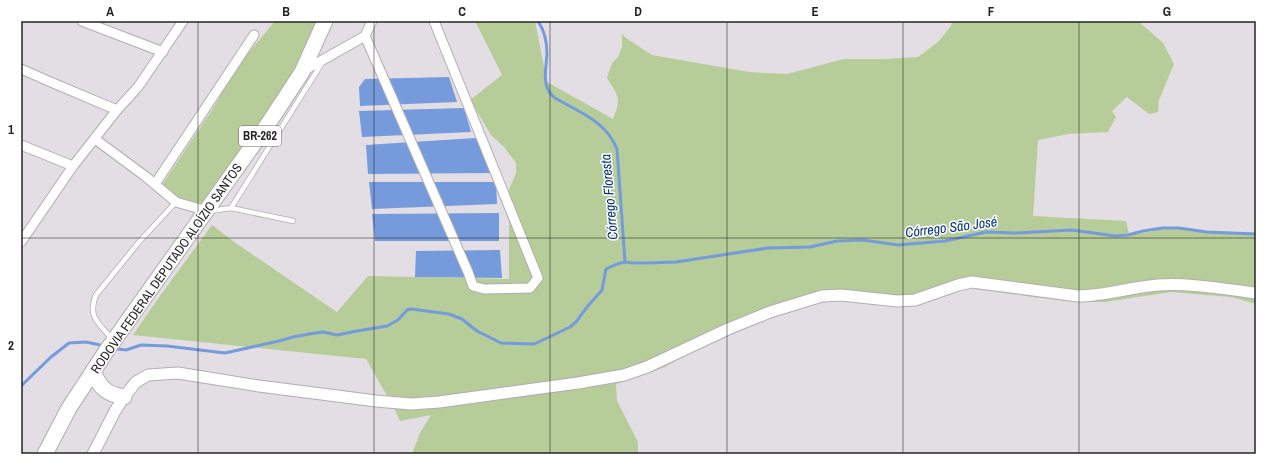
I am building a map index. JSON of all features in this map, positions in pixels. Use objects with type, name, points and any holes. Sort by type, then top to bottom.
[{"type":"highway","name":"RODOVIA FEDERAL DEPUTADO ALOÍZIO SANTOS","points":[[45,454],[69,408],[93,371],[268,124],[302,72],[325,21]]},
{"type":"highway","points":[[93,371],[97,383],[101,387],[116,396],[124,397]]},
{"type":"street","points":[[82,21],[163,52]]},
{"type":"street","points":[[23,236],[73,166],[117,110],[138,87],[183,21]]},
{"type":"street","points":[[302,72],[365,36],[372,21]]},
{"type":"street","points":[[365,36],[473,286],[484,289],[530,288],[538,278],[442,36],[434,21]]},
{"type":"street","points":[[155,184],[254,35]]},
{"type":"street","points":[[21,69],[53,84],[117,110]]},
{"type":"street","points":[[95,139],[155,184],[176,202],[207,211]]},
{"type":"street","points":[[21,145],[73,166]]},
{"type":"street","points":[[93,454],[124,397],[136,382],[148,375],[160,373],[178,373],[259,386],[376,401],[411,404],[439,402],[624,375],[647,367],[728,329],[770,312],[822,296],[841,295],[897,301],[915,300],[965,283],[981,283],[1078,296],[1095,296],[1165,285],[1256,293]]},
{"type":"lane","points":[[231,208],[324,59]]},
{"type":"lane","points":[[114,341],[94,318],[92,311],[96,295],[139,242],[176,202]]},
{"type":"lane","points":[[207,211],[231,208],[293,221]]},
{"type":"green space","points":[[275,21],[322,21],[284,93],[205,204],[187,201],[176,196],[162,185],[214,107],[228,82],[246,56]]},
{"type":"green space","points":[[475,21],[535,21],[547,82],[613,119],[616,112],[618,97],[607,78],[612,63],[618,57],[622,47],[622,34],[652,55],[749,72],[787,74],[844,59],[918,57],[938,42],[951,26],[952,21],[1138,21],[1163,43],[1174,64],[1159,100],[1158,112],[1149,114],[1127,97],[1112,111],[1116,117],[1108,132],[1068,134],[1038,140],[1033,216],[1126,221],[1129,234],[1150,232],[1160,227],[1216,233],[1256,235],[1256,304],[1231,297],[1171,292],[1105,302],[1066,301],[1025,296],[989,286],[974,285],[917,304],[867,303],[822,295],[735,326],[665,367],[616,384],[617,401],[638,442],[638,454],[412,454],[420,433],[431,415],[400,421],[366,359],[133,335],[212,225],[237,244],[337,312],[368,276],[509,279],[509,190],[516,173],[516,163],[504,147],[491,135],[470,100],[502,75]]},
{"type":"water","points":[[449,77],[457,102],[360,106],[359,87],[365,79]]},
{"type":"water","points":[[464,108],[471,132],[362,137],[359,111]]},
{"type":"water","points":[[475,138],[493,160],[494,173],[368,174],[366,145]]},
{"type":"water","points":[[369,182],[496,182],[497,204],[372,209]]},
{"type":"water","points":[[499,213],[499,241],[375,241],[372,214]]},
{"type":"water","points":[[500,250],[502,278],[415,277],[416,251]]},
{"type":"waterway","name":"Córrego Floresta","points":[[538,21],[546,41],[547,54],[545,78],[551,94],[555,98],[599,124],[612,139],[617,149],[625,262]]},
{"type":"waterway","name":"Córrego São José","points":[[118,349],[126,350],[141,345],[167,346],[225,353],[315,333],[323,332],[337,335],[387,326],[398,320],[407,310],[411,309],[449,314],[462,319],[477,331],[501,343],[534,344],[570,327],[576,322],[602,290],[606,269],[625,262],[676,262],[768,248],[810,247],[837,241],[863,240],[898,245],[945,241],[986,232],[1016,233],[1072,230],[1115,236],[1162,228],[1179,228],[1207,232],[1256,234]]},
{"type":"waterway","points":[[21,386],[51,357],[69,343],[86,342],[100,345]]}]
